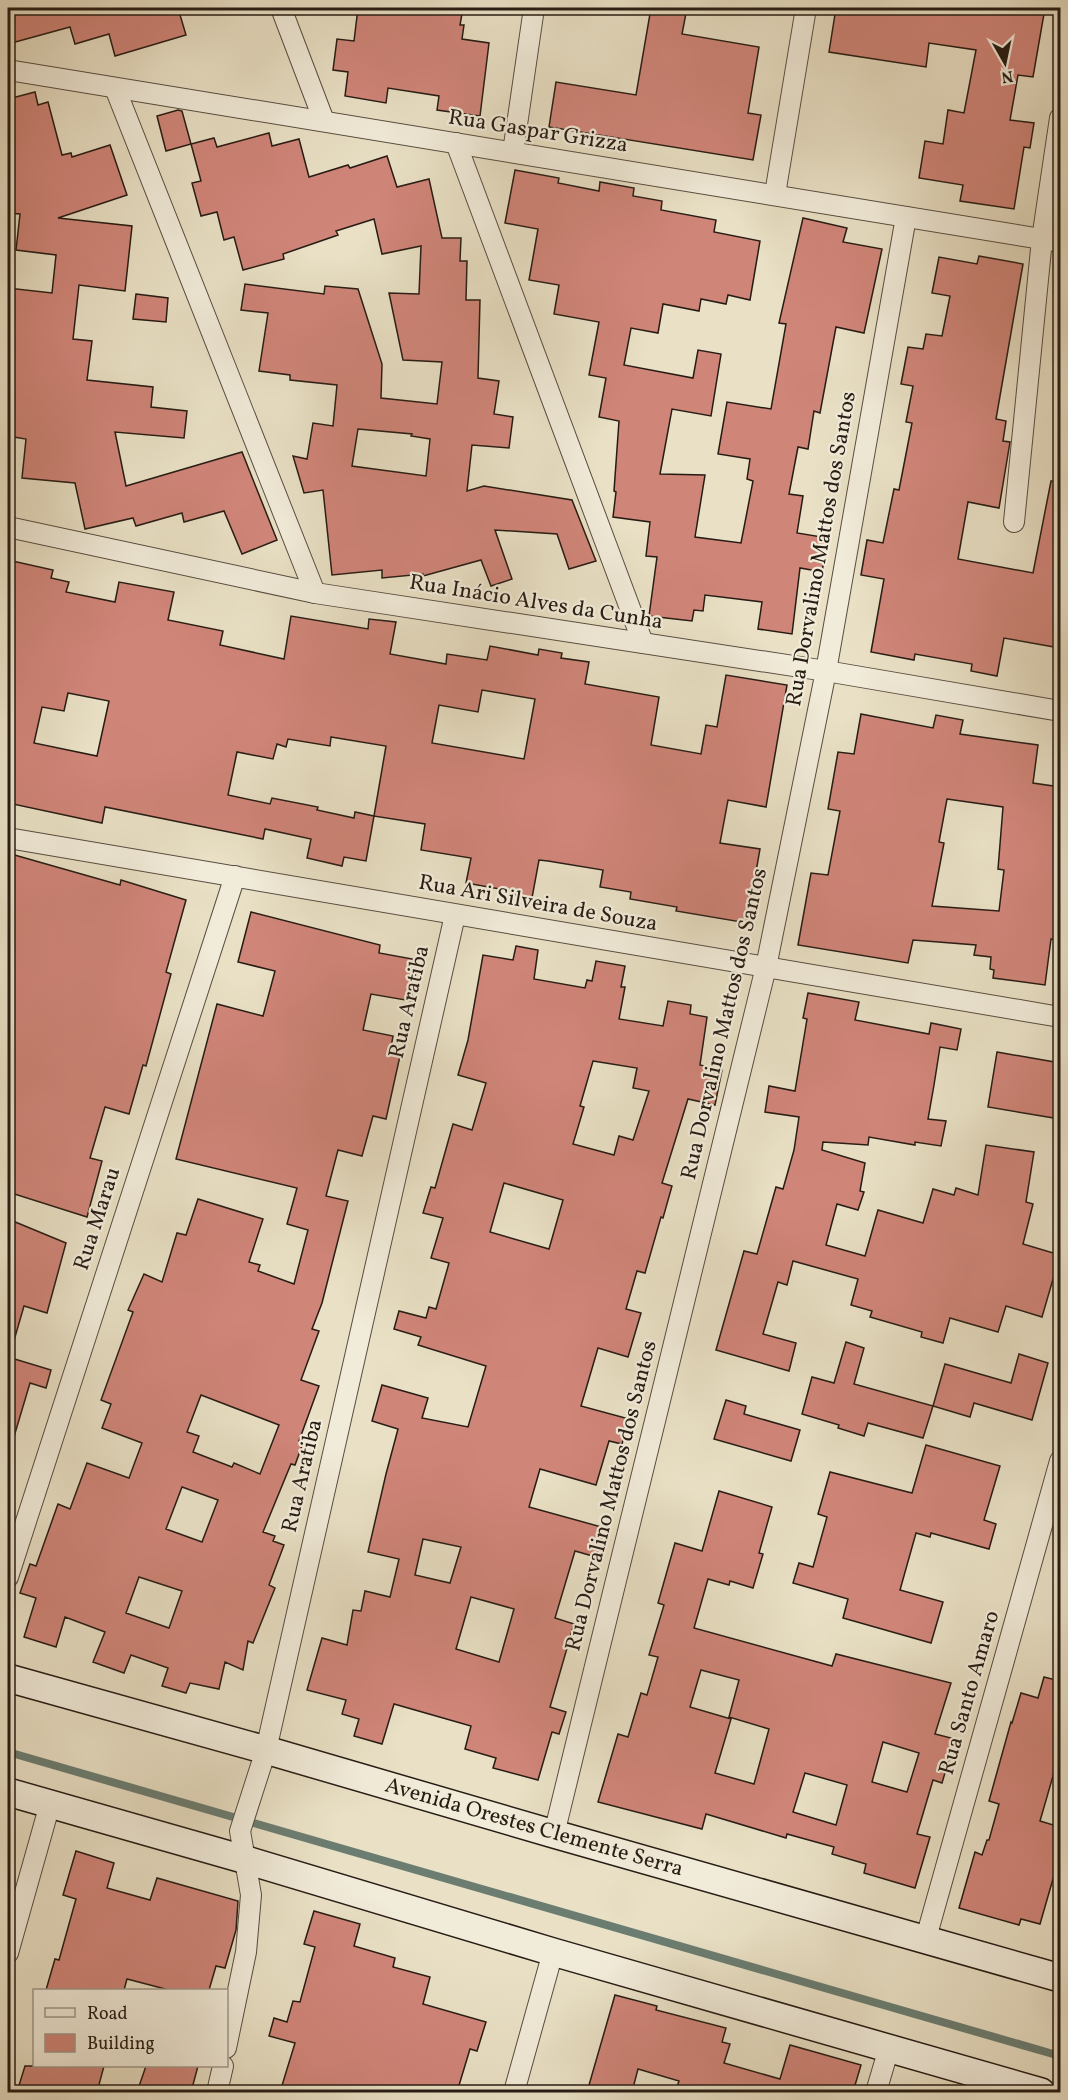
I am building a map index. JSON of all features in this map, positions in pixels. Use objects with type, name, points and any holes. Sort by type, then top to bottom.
[{"type":"main road","name":"Avenida Orestes Clemente Serra","points":[[8,1678],[264,1757],[554,1834],[1060,1978]]},
{"type":"main road","points":[[8,1792],[1041,2092]]},
{"type":"street","points":[[281,8],[324,121]]},
{"type":"street","points":[[513,152],[534,8]]},
{"type":"street","points":[[776,194],[807,8]]},
{"type":"street","name":"Rua Gaspar Grizza","points":[[8,70],[1051,240]]},
{"type":"street","points":[[115,88],[315,593]]},
{"type":"street","points":[[1014,522],[1051,240],[1060,118]]},
{"type":"street","points":[[456,143],[643,643]]},
{"type":"street","name":"Rua Dorvalino Mattos dos Santos","points":[[554,1834],[766,967],[826,671],[906,217]]},
{"type":"street","name":"Rua Inácio Alves da Cunha","points":[[9,524],[315,593],[826,671],[1060,711]]},
{"type":"street","name":"Rua Ari Silveira de Souza","points":[[8,838],[1060,1017]]},
{"type":"street","name":"Rua Marau","points":[[8,1577],[235,876]]},
{"type":"street","name":"Rua Aratiba","points":[[228,2038],[246,1952],[251,1896],[240,1831],[264,1757],[455,915]]},
{"type":"street","name":"Rua Santo Amaro","points":[[926,1938],[1060,1461]]},
{"type":"street","points":[[8,1953],[50,1804]]},
{"type":"street","points":[[514,2092],[553,1952]]},
{"type":"street","points":[[876,2092],[889,2048]]},
{"type":"street","points":[[217,2092],[223,2067]]},
{"type":"building","points":[[8,8],[178,8],[186,35],[115,56],[109,34],[75,44],[70,27],[8,44]]},
{"type":"building","points":[[358,8],[463,8],[460,25],[464,25],[462,39],[489,43],[480,116],[437,110],[439,96],[388,88],[386,103],[345,96],[348,72],[333,70],[337,39],[354,41]]},
{"type":"building","points":[[651,8],[687,8],[682,34],[759,47],[748,113],[761,115],[753,160],[549,127],[556,82],[636,95]]},
{"type":"building","points":[[836,8],[1045,8],[1033,77],[1018,75],[1010,120],[1034,123],[1030,148],[1024,147],[1014,209],[960,201],[963,185],[919,178],[925,141],[943,144],[948,110],[964,113],[976,50],[929,43],[926,67],[829,52]]},
{"type":"building","points":[[35,92],[38,105],[48,102],[62,155],[71,153],[72,157],[110,145],[127,195],[58,218],[132,226],[125,291],[79,285],[73,339],[92,341],[87,380],[153,387],[151,407],[187,411],[184,438],[115,432],[126,486],[242,452],[277,540],[242,554],[224,511],[184,522],[182,513],[136,526],[133,518],[85,529],[75,483],[22,478],[26,439],[8,436],[8,288],[52,293],[56,255],[16,250],[20,214],[8,213],[11,181],[8,181],[8,99]]},
{"type":"building","points":[[182,111],[191,144],[166,151],[157,116]]},
{"type":"building","points":[[269,133],[272,146],[299,139],[309,177],[348,165],[350,168],[387,156],[397,187],[429,179],[442,238],[461,238],[460,261],[467,261],[466,300],[480,300],[478,378],[499,381],[494,414],[513,417],[509,448],[472,445],[467,491],[484,486],[572,500],[596,561],[569,569],[557,534],[495,530],[512,579],[491,586],[481,560],[423,576],[423,574],[382,578],[382,570],[332,575],[323,490],[304,493],[293,456],[307,459],[313,423],[333,426],[337,385],[290,380],[290,375],[259,371],[268,313],[241,310],[245,284],[324,294],[325,286],[358,289],[382,364],[381,398],[437,404],[442,362],[403,360],[389,293],[419,294],[421,246],[382,254],[374,219],[336,231],[338,235],[283,254],[284,259],[243,270],[234,237],[224,240],[217,212],[201,216],[192,183],[201,181],[191,144],[214,138],[217,147]],"holes":[[[358,429],[412,434],[411,436],[430,439],[426,476],[352,466]]]},
{"type":"building","points":[[515,170],[559,178],[558,183],[599,191],[600,182],[634,188],[633,196],[662,201],[661,210],[716,220],[714,232],[760,241],[750,300],[728,295],[726,304],[701,299],[699,311],[663,304],[658,333],[631,328],[624,365],[693,378],[698,350],[721,354],[711,416],[672,409],[660,474],[705,475],[695,537],[741,543],[753,481],[747,479],[750,459],[718,454],[727,402],[771,409],[786,324],[779,323],[803,218],[847,228],[843,242],[882,249],[864,333],[836,327],[820,413],[814,411],[808,449],[798,447],[789,494],[803,496],[797,533],[828,538],[822,572],[800,568],[792,634],[758,629],[762,602],[705,595],[703,611],[694,610],[692,621],[649,616],[657,557],[646,556],[650,522],[613,517],[619,421],[599,417],[606,378],[589,375],[599,322],[554,314],[559,285],[529,280],[538,229],[505,223]]},
{"type":"building","points":[[979,256],[1023,264],[996,419],[1006,421],[1003,441],[1010,442],[999,508],[968,502],[958,559],[1033,573],[1051,481],[1060,481],[1060,648],[1004,638],[997,676],[971,671],[972,664],[915,654],[914,660],[871,652],[884,579],[861,575],[867,540],[883,543],[894,489],[899,490],[912,423],[906,422],[913,386],[901,384],[908,347],[923,349],[926,334],[942,336],[950,296],[932,293],[939,257],[977,264]]},
{"type":"building","points":[[136,294],[168,298],[166,322],[133,319]]},
{"type":"building","points":[[8,560],[53,570],[51,578],[69,582],[66,592],[115,602],[119,582],[174,592],[168,620],[223,631],[220,645],[284,659],[291,616],[368,629],[369,619],[396,622],[390,654],[446,664],[447,654],[487,660],[490,646],[538,655],[539,649],[562,653],[561,658],[589,662],[585,684],[659,697],[651,745],[701,754],[706,725],[717,727],[726,675],[787,685],[766,807],[728,800],[720,843],[760,849],[747,923],[676,911],[677,907],[630,899],[631,892],[600,887],[603,870],[548,861],[539,860],[532,898],[466,883],[471,858],[421,850],[425,824],[374,816],[366,861],[344,857],[342,866],[307,858],[311,839],[265,829],[263,839],[105,807],[102,823],[8,803]],"holes":[[[482,690],[535,699],[524,759],[432,743],[439,705],[478,712]],[[68,693],[109,701],[97,756],[34,743],[42,707],[64,711]],[[331,737],[386,746],[374,816],[355,812],[354,818],[317,810],[318,807],[272,798],[270,804],[228,795],[237,752],[273,759],[277,744],[286,747],[288,739],[330,746]]]},
{"type":"building","points":[[861,714],[933,728],[936,715],[963,720],[960,734],[1038,745],[1033,783],[1060,787],[1060,940],[1051,939],[1045,985],[993,978],[994,970],[990,969],[991,957],[974,955],[976,945],[913,940],[908,963],[798,945],[811,873],[828,875],[840,811],[828,809],[838,752],[854,754]],"holes":[[[947,799],[1003,807],[998,869],[1004,870],[999,911],[932,906],[944,843],[939,842]]]},
{"type":"building","points":[[11,854],[120,885],[121,880],[186,900],[166,972],[171,974],[146,1066],[143,1065],[129,1114],[105,1107],[90,1158],[102,1161],[87,1217],[8,1192],[8,864]]},
{"type":"building","points":[[251,912],[380,945],[379,953],[418,960],[411,1001],[371,994],[363,1030],[393,1036],[390,1053],[400,1056],[386,1119],[373,1116],[362,1156],[338,1150],[326,1196],[348,1201],[322,1303],[312,1329],[319,1331],[301,1380],[319,1386],[299,1441],[303,1443],[295,1465],[291,1464],[263,1532],[275,1536],[273,1541],[284,1545],[269,1585],[275,1588],[253,1643],[248,1641],[243,1670],[225,1662],[219,1689],[190,1683],[186,1693],[162,1686],[168,1668],[131,1655],[124,1673],[93,1662],[105,1632],[65,1617],[56,1647],[24,1637],[36,1598],[20,1593],[30,1564],[36,1566],[58,1504],[70,1509],[87,1463],[129,1478],[142,1443],[102,1428],[111,1404],[101,1400],[133,1312],[128,1310],[144,1274],[162,1282],[177,1233],[186,1235],[198,1199],[263,1219],[249,1262],[260,1265],[258,1271],[294,1284],[308,1230],[287,1224],[297,1188],[176,1159],[217,1004],[263,1016],[275,971],[238,962]],"holes":[[[201,1395],[279,1425],[260,1474],[234,1463],[232,1467],[193,1452],[199,1436],[187,1432]],[[182,1487],[218,1500],[202,1542],[166,1529]],[[139,1577],[182,1591],[169,1628],[126,1613]]]},
{"type":"building","points":[[516,946],[538,950],[534,979],[585,988],[587,980],[592,981],[596,961],[625,966],[621,987],[625,987],[619,1019],[663,1026],[668,1001],[691,1005],[690,1014],[707,1017],[700,1065],[722,1070],[715,1105],[688,1099],[662,1183],[672,1186],[663,1218],[661,1217],[645,1273],[637,1271],[626,1309],[641,1313],[628,1357],[598,1348],[581,1406],[629,1419],[622,1444],[609,1441],[596,1485],[540,1469],[529,1507],[605,1528],[596,1557],[575,1551],[555,1618],[574,1624],[550,1707],[566,1712],[559,1734],[552,1732],[538,1780],[493,1768],[496,1758],[465,1749],[471,1726],[394,1704],[382,1744],[354,1736],[359,1719],[342,1714],[346,1700],[307,1690],[322,1638],[347,1645],[353,1610],[361,1611],[365,1591],[390,1597],[399,1559],[368,1552],[398,1429],[372,1421],[382,1385],[428,1398],[422,1418],[468,1427],[486,1366],[418,1345],[421,1337],[394,1329],[399,1311],[426,1318],[429,1307],[436,1309],[449,1263],[431,1258],[443,1218],[423,1213],[431,1187],[435,1188],[453,1124],[472,1130],[486,1083],[458,1075],[468,1040],[483,955],[513,960]],"holes":[[[593,1061],[637,1068],[633,1088],[649,1091],[633,1140],[619,1136],[614,1155],[573,1144],[584,1107],[580,1106]],[[504,1183],[563,1200],[549,1249],[490,1232]],[[423,1539],[461,1547],[450,1583],[415,1575]],[[471,1597],[514,1609],[499,1662],[456,1649]]]},
{"type":"building","points":[[808,993],[859,1002],[855,1020],[929,1034],[931,1023],[961,1029],[957,1050],[940,1047],[928,1119],[946,1121],[941,1146],[915,1142],[915,1145],[869,1137],[868,1145],[823,1142],[822,1150],[865,1163],[860,1191],[864,1192],[858,1210],[837,1204],[826,1245],[865,1256],[878,1210],[923,1223],[933,1189],[954,1195],[956,1188],[978,1195],[986,1145],[1034,1152],[1026,1202],[1033,1204],[1023,1244],[1060,1255],[1042,1317],[1006,1306],[998,1332],[950,1318],[943,1343],[921,1337],[922,1332],[870,1317],[872,1311],[851,1305],[858,1279],[793,1261],[787,1285],[778,1282],[763,1334],[796,1343],[789,1371],[716,1350],[744,1251],[757,1254],[776,1187],[783,1189],[794,1150],[799,1117],[765,1112],[769,1086],[795,1091],[807,1019],[803,1018]]},
{"type":"building","points":[[997,1052],[1060,1063],[1060,1119],[988,1107]]},
{"type":"building","points":[[8,1219],[66,1243],[47,1313],[24,1306],[13,1344],[8,1343]]},
{"type":"building","points":[[846,1342],[864,1348],[854,1384],[933,1406],[923,1438],[868,1423],[864,1436],[838,1428],[839,1425],[802,1414],[812,1377],[834,1383]]},
{"type":"building","points":[[1019,1354],[1048,1363],[1032,1420],[974,1403],[970,1417],[933,1406],[945,1364],[1011,1383]]},
{"type":"building","points":[[8,1357],[51,1370],[46,1388],[30,1383],[13,1440],[8,1440]]},
{"type":"building","points":[[726,1400],[746,1406],[744,1414],[800,1430],[791,1461],[714,1439]]},
{"type":"building","points":[[926,1445],[1000,1466],[984,1520],[996,1524],[989,1549],[931,1533],[930,1537],[916,1533],[900,1590],[943,1602],[931,1643],[843,1618],[848,1599],[793,1583],[799,1563],[813,1567],[827,1517],[818,1514],[830,1472],[912,1493]]},
{"type":"building","points":[[719,1491],[772,1507],[759,1553],[763,1554],[753,1588],[730,1581],[729,1585],[708,1579],[694,1628],[832,1666],[836,1654],[951,1683],[935,1734],[955,1739],[942,1783],[933,1780],[917,1834],[930,1837],[915,1888],[864,1873],[866,1864],[832,1854],[834,1847],[787,1834],[786,1838],[706,1814],[702,1829],[598,1802],[618,1734],[628,1737],[641,1693],[647,1695],[658,1657],[649,1655],[664,1605],[658,1603],[675,1543],[702,1551]],"holes":[[[701,1670],[739,1680],[729,1717],[769,1729],[754,1784],[715,1773],[731,1719],[690,1707]],[[883,1742],[919,1753],[907,1792],[872,1782]],[[805,1773],[847,1785],[836,1825],[793,1812]]]},
{"type":"building","points":[[1044,1677],[1060,1681],[1060,1771],[1055,1769],[1040,1821],[1060,1827],[1060,1874],[1055,1872],[1040,1924],[1021,1919],[1019,1925],[959,1908],[975,1852],[982,1855],[987,1840],[989,1840],[999,1804],[989,1801],[1021,1693],[1038,1698]]},
{"type":"building","points":[[76,1851],[114,1863],[107,1888],[150,1900],[157,1878],[238,1901],[236,1930],[225,1968],[216,1966],[209,1989],[165,1989],[127,1979],[124,1989],[46,1989],[55,1959],[59,1960],[76,1899],[63,1895]]},
{"type":"building","points":[[314,1911],[360,1924],[354,1946],[395,1958],[393,1967],[430,1977],[423,2004],[486,2022],[477,2051],[470,2049],[457,2092],[280,2092],[295,2043],[269,2036],[274,2018],[287,2022],[293,2001],[300,2002],[315,1947],[304,1944]]},
{"type":"building","points":[[615,1995],[657,2006],[656,2010],[726,2028],[722,2042],[730,2044],[724,2063],[780,2079],[790,2045],[861,2065],[853,2092],[675,2092],[679,2081],[638,2069],[632,2092],[587,2092]]},
{"type":"building","points":[[25,2066],[104,2067],[97,2092],[17,2092]]},
{"type":"building","points":[[146,2067],[198,2067],[191,2092],[137,2092]]},
{"type":"waterway","points":[[8,1752],[1060,2056]]}]
